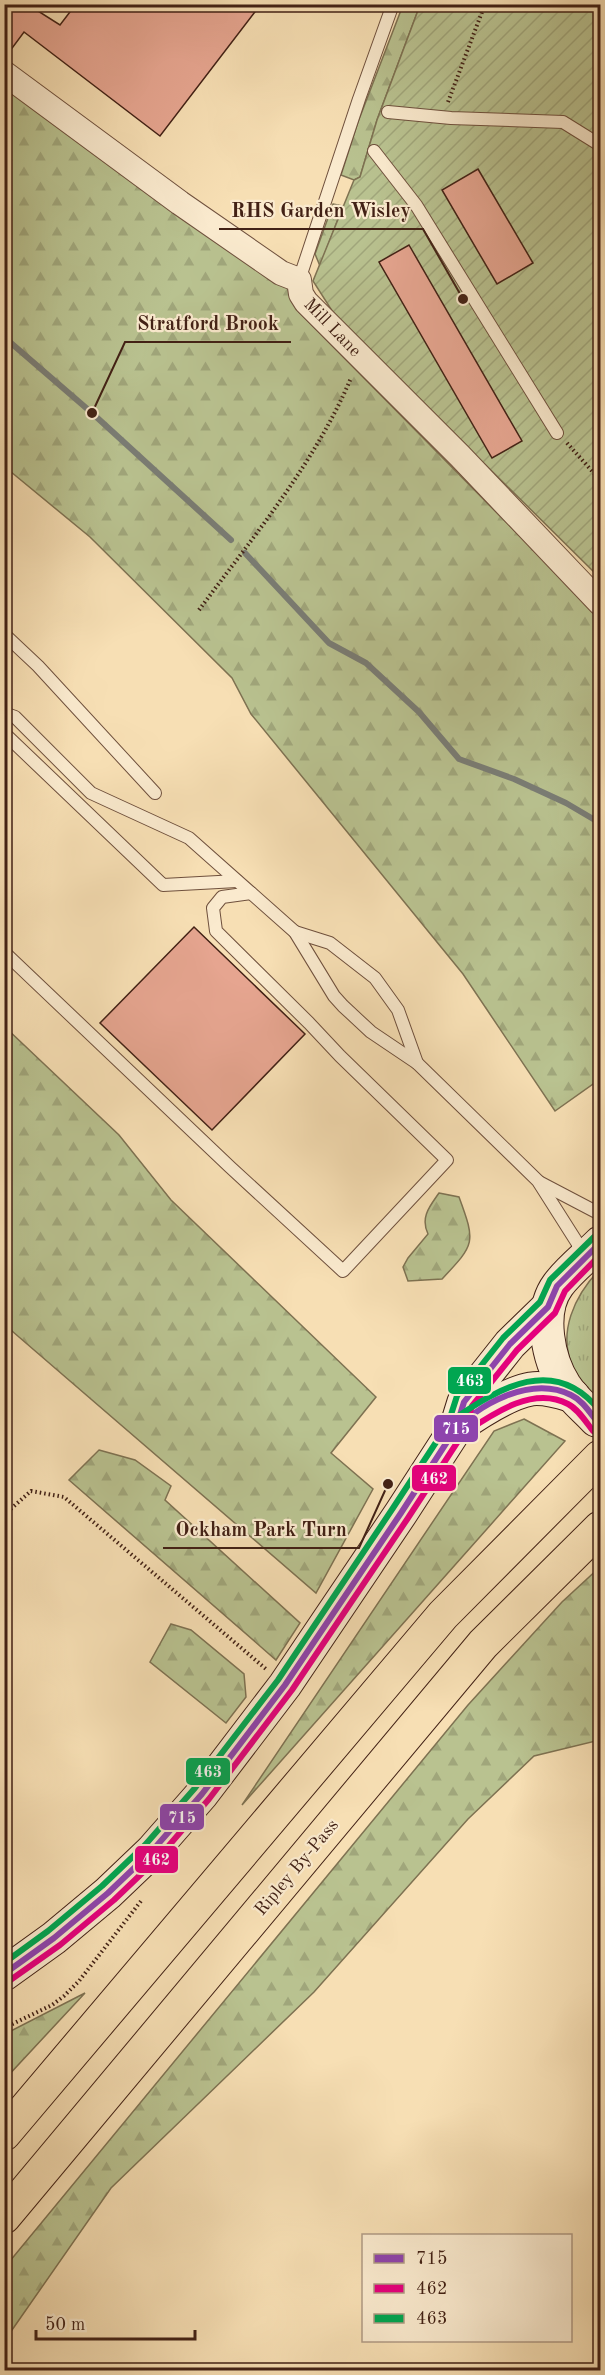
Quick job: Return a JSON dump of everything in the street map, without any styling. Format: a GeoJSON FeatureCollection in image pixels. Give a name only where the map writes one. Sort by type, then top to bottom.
{"type":"FeatureCollection","features":[{"type":"Feature","properties":{"kind":"highway"},"geometry":{"type":"LineString","coordinates":[[4,2134],[443,1615],[598,1460]]}},
{"type":"Feature","properties":{"kind":"highway","name":"Ripley By-Pass"},"geometry":{"type":"LineString","coordinates":[[4,2217],[483,1644],[600,1528]]}},
{"type":"Feature","properties":{"kind":"main road"},"geometry":{"type":"LineString","coordinates":[[589,1254],[557,1286],[548,1307],[546,1328],[549,1345],[562,1380],[573,1396],[596,1420]]}},
{"type":"Feature","properties":{"kind":"main road"},"geometry":{"type":"LineString","coordinates":[[4,1974],[54,1938],[108,1893],[152,1851],[202,1794],[285,1685],[401,1513],[456,1428],[464,1401],[510,1344],[548,1307]]}},
{"type":"Feature","properties":{"kind":"main road"},"geometry":{"type":"LineString","coordinates":[[456,1428],[482,1410],[531,1389],[555,1390],[573,1396]]}},
{"type":"Feature","properties":{"kind":"street","name":"Mill Lane"},"geometry":{"type":"LineString","coordinates":[[4,72],[189,210],[281,273],[299,280],[301,294],[306,302],[460,456],[600,603]]}},
{"type":"Feature","properties":{"kind":"lane"},"geometry":{"type":"LineString","coordinates":[[299,280],[393,4]]}},
{"type":"Feature","properties":{"kind":"lane"},"geometry":{"type":"LineString","coordinates":[[388,112],[442,117],[562,122],[600,145]]}},
{"type":"Feature","properties":{"kind":"lane"},"geometry":{"type":"LineString","coordinates":[[374,151],[416,205],[557,433]]}},
{"type":"Feature","properties":{"kind":"lane"},"geometry":{"type":"LineString","coordinates":[[4,634],[38,666],[155,793]]}},
{"type":"Feature","properties":{"kind":"lane"},"geometry":{"type":"LineString","coordinates":[[4,713],[15,717],[91,793],[189,838],[296,932],[333,996],[371,1032],[417,1063],[538,1181],[578,1244],[589,1254]]}},
{"type":"Feature","properties":{"kind":"lane"},"geometry":{"type":"LineString","coordinates":[[4,733],[163,885],[237,880]]}},
{"type":"Feature","properties":{"kind":"lane"},"geometry":{"type":"LineString","coordinates":[[4,952],[343,1271],[447,1160],[216,931],[213,908],[222,897],[251,893]]}},
{"type":"Feature","properties":{"kind":"lane"},"geometry":{"type":"LineString","coordinates":[[296,932],[330,943],[375,978],[398,1010],[417,1063]]}},
{"type":"Feature","properties":{"kind":"lane"},"geometry":{"type":"LineString","coordinates":[[538,1181],[600,1214]]}},
{"type":"Feature","properties":{"kind":"path"},"geometry":{"type":"LineString","coordinates":[[442,117],[485,4]]}},
{"type":"Feature","properties":{"kind":"path"},"geometry":{"type":"LineString","coordinates":[[199,610],[286,491],[338,408],[360,356]]}},
{"type":"Feature","properties":{"kind":"path"},"geometry":{"type":"LineString","coordinates":[[557,433],[600,480]]}},
{"type":"Feature","properties":{"kind":"path"},"geometry":{"type":"LineString","coordinates":[[4,1515],[31,1491],[64,1497],[285,1685]]}},
{"type":"Feature","properties":{"kind":"green space"},"geometry":{"type":"Polygon","coordinates":[[[403,5],[420,5],[377,120],[360,177],[354,180],[341,175],[358,122],[403,5]]]}},
{"type":"Feature","properties":{"kind":"green space"},"geometry":{"type":"Polygon","coordinates":[[[420,5],[600,5],[600,578],[336,317],[313,281],[354,180],[360,177],[377,120],[420,5]]]}},
{"type":"Feature","properties":{"kind":"green space"},"geometry":{"type":"Polygon","coordinates":[[[4,86],[286,285],[299,312],[600,615],[600,1079],[555,1111],[463,974],[251,714],[232,678],[90,537],[5,467],[4,86]]]}},
{"type":"Feature","properties":{"kind":"green space"},"geometry":{"type":"Polygon","coordinates":[[[333,204],[343,206],[320,266],[315,254],[333,204]]]}},
{"type":"Feature","properties":{"kind":"green space"},"geometry":{"type":"Polygon","coordinates":[[[5,1027],[119,1135],[171,1200],[376,1397],[331,1453],[373,1489],[316,1593],[5,1325],[5,1312],[9,1302],[4,1298],[5,1027]]]}},
{"type":"Feature","properties":{"kind":"green space"},"geometry":{"type":"Polygon","coordinates":[[[439,1193],[459,1197],[468,1224],[469,1242],[461,1258],[442,1279],[408,1281],[403,1267],[428,1234],[426,1217],[429,1207],[439,1193]]]}},
{"type":"Feature","properties":{"kind":"green space"},"geometry":{"type":"Polygon","coordinates":[[[600,1269],[600,1300],[596,1328],[600,1346],[600,1408],[574,1370],[567,1342],[571,1315],[576,1303],[600,1269]]]}},
{"type":"Feature","properties":{"kind":"green space"},"geometry":{"type":"Polygon","coordinates":[[[524,1419],[565,1441],[242,1805],[494,1431],[524,1419]]]}},
{"type":"Feature","properties":{"kind":"green space"},"geometry":{"type":"Polygon","coordinates":[[[99,1450],[135,1460],[171,1486],[165,1500],[300,1623],[276,1660],[69,1480],[99,1450]]]}},
{"type":"Feature","properties":{"kind":"green space"},"geometry":{"type":"Polygon","coordinates":[[[600,1567],[600,1740],[534,1756],[468,1819],[314,1992],[111,2188],[5,2340],[5,2267],[468,1705],[562,1602],[600,1567]]]}},
{"type":"Feature","properties":{"kind":"green space"},"geometry":{"type":"Polygon","coordinates":[[[171,1624],[191,1630],[244,1674],[246,1697],[226,1723],[150,1662],[171,1624]]]}},
{"type":"Feature","properties":{"kind":"green space"},"geometry":{"type":"Polygon","coordinates":[[[85,1993],[5,2079],[5,2034],[85,1993]]]}},
{"type":"Feature","properties":{"kind":"building"},"geometry":{"type":"Polygon","coordinates":[[[4,4],[27,4],[60,25],[76,4],[261,4],[160,136],[24,32],[4,59],[4,4]]]}},
{"type":"Feature","properties":{"kind":"building"},"geometry":{"type":"Polygon","coordinates":[[[478,169],[533,263],[497,284],[442,190],[478,169]]]}},
{"type":"Feature","properties":{"kind":"building"},"geometry":{"type":"Polygon","coordinates":[[[409,245],[522,441],[492,458],[379,262],[409,245]]]}},
{"type":"Feature","properties":{"kind":"building"},"geometry":{"type":"Polygon","coordinates":[[[194,927],[305,1034],[212,1130],[100,1023],[194,927]]]}},
{"type":"Feature","properties":{"kind":"waterway"},"geometry":{"type":"LineString","coordinates":[[4,337],[92,413],[231,540]]}},
{"type":"Feature","properties":{"kind":"waterway"},"geometry":{"type":"LineString","coordinates":[[245,553],[329,643],[366,663],[419,712],[459,759],[514,779],[566,803],[600,823]]}},
{"type":"Feature","properties":{"kind":"transit line","name":"463"},"geometry":{"type":"LineString","coordinates":[[4,1963],[48,1931],[102,1886],[145,1845],[195,1788],[278,1680],[393,1508],[448,1424],[457,1396],[503,1338],[540,1302],[550,1280],[594,1237]]}},
{"type":"Feature","properties":{"kind":"transit line","name":"715"},"geometry":{"type":"LineString","coordinates":[[4,1974],[54,1938],[108,1893],[152,1851],[202,1794],[285,1685],[401,1513],[456,1428],[464,1402],[510,1344],[548,1307],[557,1286],[600,1243]]}},
{"type":"Feature","properties":{"kind":"transit line","name":"462"},"geometry":{"type":"LineString","coordinates":[[9,1981],[60,1945],[114,1900],[159,1857],[209,1799],[292,1690],[408,1518],[464,1432],[472,1406],[517,1350],[555,1313],[565,1291],[600,1255]]}},
{"type":"Feature","properties":{"kind":"transit line","name":"463"},"geometry":{"type":"LineString","coordinates":[[451,1421],[508,1388],[527,1382],[546,1380],[565,1384],[583,1394],[600,1411]]}},
{"type":"Feature","properties":{"kind":"transit line","name":"715"},"geometry":{"type":"LineString","coordinates":[[451,1435],[490,1403],[522,1391],[539,1388],[555,1390],[576,1398],[584,1404],[600,1425]]}},
{"type":"Feature","properties":{"kind":"transit line","name":"462"},"geometry":{"type":"LineString","coordinates":[[461,1435],[511,1405],[540,1398],[554,1399],[572,1406],[593,1431]]}},
{"type":"Feature","properties":{"kind":"place","name":"RHS Garden Wisley"},"geometry":{"type":"Point","coordinates":[463,299]}},
{"type":"Feature","properties":{"kind":"place","name":"Stratford Brook"},"geometry":{"type":"Point","coordinates":[92,413]}},
{"type":"Feature","properties":{"kind":"place","name":"Ockham Park Turn"},"geometry":{"type":"Point","coordinates":[388,1484]}}]}
